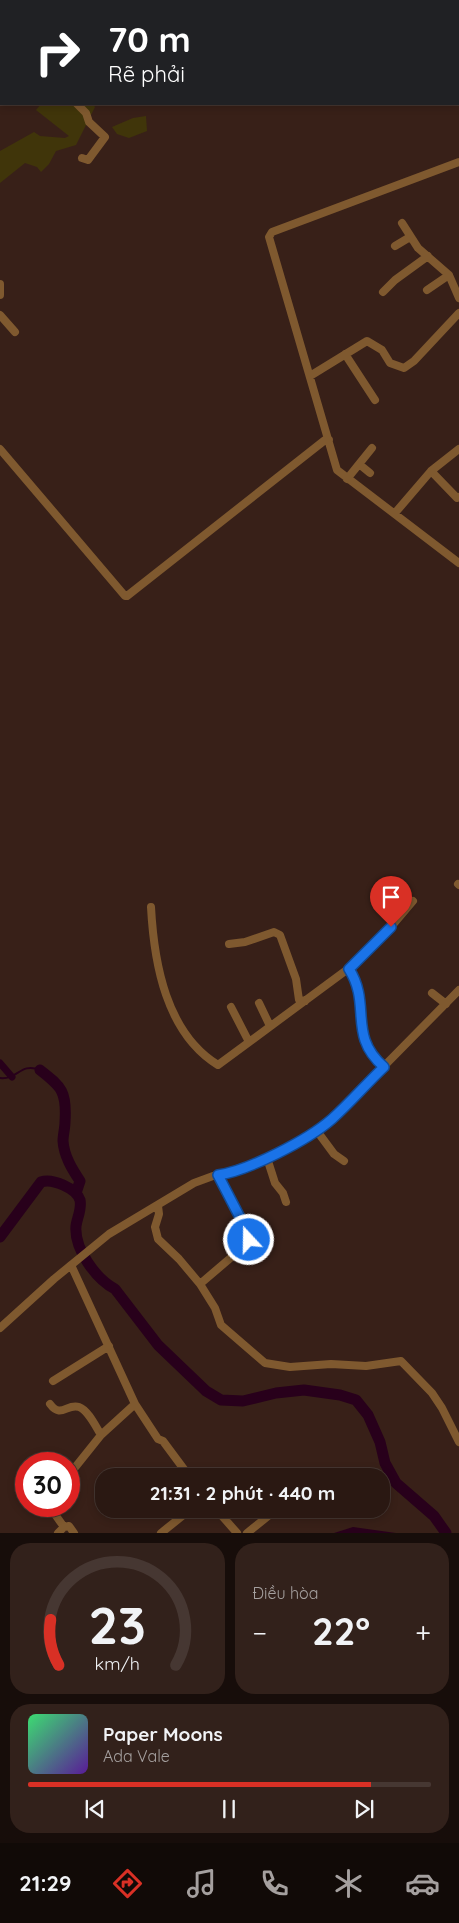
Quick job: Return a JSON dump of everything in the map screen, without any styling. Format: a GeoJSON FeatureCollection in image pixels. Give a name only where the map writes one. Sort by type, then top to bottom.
{"type":"FeatureCollection","features":[{"type":"Feature","properties":{"kind":"street"},"geometry":{"type":"LineString","coordinates":[[78,105],[86,113],[89,122],[105,137],[88,160],[82,158]]}},
{"type":"Feature","properties":{"kind":"street"},"geometry":{"type":"LineString","coordinates":[[459,162],[306,218],[270,234],[337,470],[459,562]]}},
{"type":"Feature","properties":{"kind":"street"},"geometry":{"type":"LineString","coordinates":[[402,223],[418,248],[449,275],[459,298]]}},
{"type":"Feature","properties":{"kind":"street"},"geometry":{"type":"LineString","coordinates":[[395,246],[410,237]]}},
{"type":"Feature","properties":{"kind":"street"},"geometry":{"type":"LineString","coordinates":[[383,292],[395,280],[428,256]]}},
{"type":"Feature","properties":{"kind":"street"},"geometry":{"type":"LineString","coordinates":[[427,290],[449,275]]}},
{"type":"Feature","properties":{"kind":"street"},"geometry":{"type":"LineString","coordinates":[[0,284],[0,295]]}},
{"type":"Feature","properties":{"kind":"street"},"geometry":{"type":"LineString","coordinates":[[310,376],[367,341],[382,350],[390,364],[404,368],[414,361],[459,313]]}},
{"type":"Feature","properties":{"kind":"street"},"geometry":{"type":"LineString","coordinates":[[0,315],[15,332]]}},
{"type":"Feature","properties":{"kind":"street"},"geometry":{"type":"LineString","coordinates":[[345,354],[375,400]]}},
{"type":"Feature","properties":{"kind":"street"},"geometry":{"type":"LineString","coordinates":[[0,450],[125,596],[128,596],[325,440],[329,440]]}},
{"type":"Feature","properties":{"kind":"street"},"geometry":{"type":"LineString","coordinates":[[347,479],[372,448]]}},
{"type":"Feature","properties":{"kind":"street"},"geometry":{"type":"LineString","coordinates":[[395,513],[431,471],[459,450]]}},
{"type":"Feature","properties":{"kind":"street"},"geometry":{"type":"LineString","coordinates":[[359,464],[370,473]]}},
{"type":"Feature","properties":{"kind":"street"},"geometry":{"type":"LineString","coordinates":[[431,471],[457,498],[459,497]]}},
{"type":"Feature","properties":{"kind":"street"},"geometry":{"type":"LineString","coordinates":[[151,907],[155,951],[165,993],[189,1041],[206,1058],[218,1065],[349,969],[391,927],[413,901]]}},
{"type":"Feature","properties":{"kind":"street"},"geometry":{"type":"LineString","coordinates":[[229,944],[245,942],[274,932],[280,935],[296,979],[299,1000],[305,1001]]}},
{"type":"Feature","properties":{"kind":"street"},"geometry":{"type":"LineString","coordinates":[[349,969],[360,992],[364,1041],[374,1058],[384,1067]]}},
{"type":"Feature","properties":{"kind":"street"},"geometry":{"type":"LineString","coordinates":[[0,1328],[73,1263],[109,1234],[194,1183],[218,1175],[232,1173],[267,1158],[317,1131],[384,1067],[459,990]]}},
{"type":"Feature","properties":{"kind":"street"},"geometry":{"type":"LineString","coordinates":[[432,993],[446,1004]]}},
{"type":"Feature","properties":{"kind":"street"},"geometry":{"type":"LineString","coordinates":[[259,1003],[270,1026]]}},
{"type":"Feature","properties":{"kind":"street"},"geometry":{"type":"LineString","coordinates":[[231,1007],[249,1042]]}},
{"type":"Feature","properties":{"kind":"street"},"geometry":{"type":"LineString","coordinates":[[317,1131],[334,1154],[344,1161]]}},
{"type":"Feature","properties":{"kind":"street"},"geometry":{"type":"LineString","coordinates":[[267,1158],[274,1183],[283,1193],[286,1202]]}},
{"type":"Feature","properties":{"kind":"street"},"geometry":{"type":"LineString","coordinates":[[200,1284],[249,1240],[247,1231],[218,1175]]}},
{"type":"Feature","properties":{"kind":"street"},"geometry":{"type":"LineString","coordinates":[[158,1206],[159,1214],[155,1227],[158,1240],[185,1265],[200,1284],[215,1308],[221,1325],[265,1363],[290,1367],[331,1364],[366,1366],[401,1361],[432,1393],[458,1439]]}},
{"type":"Feature","properties":{"kind":"street"},"geometry":{"type":"LineString","coordinates":[[73,1263],[135,1404],[158,1439],[163,1441],[183,1468]]}},
{"type":"Feature","properties":{"kind":"street"},"geometry":{"type":"LineString","coordinates":[[52,1381],[109,1346]]}},
{"type":"Feature","properties":{"kind":"street"},"geometry":{"type":"LineString","coordinates":[[50,1404],[59,1411],[73,1406],[80,1407],[86,1412],[101,1435]]}},
{"type":"Feature","properties":{"kind":"street"},"geometry":{"type":"LineString","coordinates":[[80,1461],[101,1435],[135,1404]]}},
{"type":"Feature","properties":{"kind":"street"},"geometry":{"type":"LineString","coordinates":[[57,1517],[64,1527]]}},
{"type":"Feature","properties":{"kind":"street"},"geometry":{"type":"LineString","coordinates":[[160,1533],[179,1518]]}},
{"type":"Feature","properties":{"kind":"street"},"geometry":{"type":"LineString","coordinates":[[224,1518],[237,1533]]}},
{"type":"Feature","properties":{"kind":"street"},"geometry":{"type":"LineString","coordinates":[[247,1533],[266,1518]]}},
{"type":"Feature","properties":{"kind":"street"},"geometry":{"type":"LineString","coordinates":[[58,1533],[64,1527],[69,1526],[74,1533]]}},
{"type":"Feature","properties":{"kind":"shaded area"},"geometry":{"type":"Polygon","coordinates":[[[40,105],[94,105],[95,107],[76,145],[56,151],[49,164],[41,172],[37,167],[25,163],[0,183],[0,151],[34,132],[40,136],[65,138],[69,136],[36,110],[40,105]]]}},
{"type":"Feature","properties":{"kind":"shaded area"},"geometry":{"type":"Polygon","coordinates":[[[146,116],[147,131],[129,138],[117,134],[112,127],[133,118],[146,116]]]}},
{"type":"Feature","properties":{"kind":"shaded area"},"geometry":{"type":"Polygon","coordinates":[[[353,1527],[396,1533],[334,1533],[353,1527]]]}},
{"type":"Feature","properties":{"kind":"waterway"},"geometry":{"type":"LineString","coordinates":[[0,1063],[12,1077]]}},
{"type":"Feature","properties":{"kind":"waterway"},"geometry":{"type":"LineString","coordinates":[[0,1078],[6,1078],[28,1068],[40,1070]]}},
{"type":"Feature","properties":{"kind":"waterway"},"geometry":{"type":"LineString","coordinates":[[40,1070],[58,1086],[64,1097],[65,1124],[63,1139],[69,1162],[80,1181],[76,1193]]}},
{"type":"Feature","properties":{"kind":"waterway"},"geometry":{"type":"LineString","coordinates":[[0,1237],[41,1182],[51,1181],[69,1188],[80,1200],[76,1235],[82,1253],[94,1271],[115,1289],[158,1345],[206,1391],[221,1400],[243,1401],[276,1393],[304,1390],[340,1395],[356,1400],[368,1415],[380,1442],[385,1463],[396,1483],[434,1516],[446,1533]]}},
{"type":"Feature","properties":{"kind":"route"},"geometry":{"type":"LineString","coordinates":[[249,1240],[247,1231],[218,1175],[232,1173],[267,1158],[317,1131],[384,1067],[374,1058],[364,1041],[360,992],[349,969],[391,927]]}}]}
